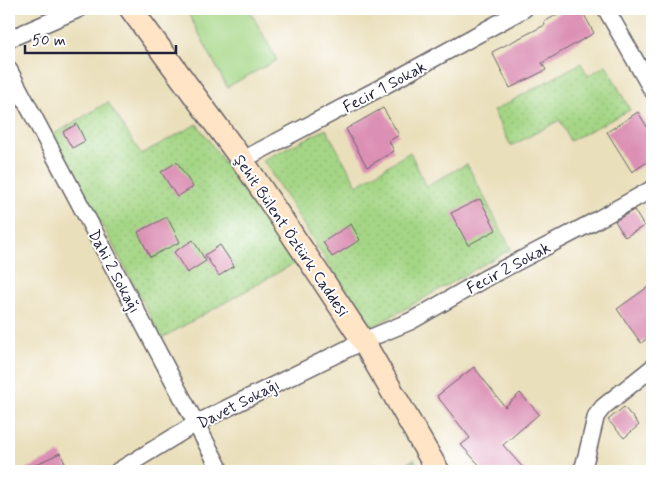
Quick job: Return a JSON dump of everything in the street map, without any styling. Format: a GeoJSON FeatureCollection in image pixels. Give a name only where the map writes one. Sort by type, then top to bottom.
{"type":"FeatureCollection","features":[{"type":"Feature","properties":{"kind":"street"},"geometry":{"type":"LineString","coordinates":[[9,39],[79,9]]}},
{"type":"Feature","properties":{"kind":"street","name":"Şehit Bülent Öztürk Caddesi"},"geometry":{"type":"LineString","coordinates":[[131,9],[242,160],[363,341],[438,471]]}},
{"type":"Feature","properties":{"kind":"street","name":"Fecir 1 Sokak"},"geometry":{"type":"LineString","coordinates":[[242,160],[524,9]]}},
{"type":"Feature","properties":{"kind":"street"},"geometry":{"type":"LineString","coordinates":[[606,9],[652,90]]}},
{"type":"Feature","properties":{"kind":"street","name":"Dahi 2 Sokağı"},"geometry":{"type":"LineString","coordinates":[[9,70],[221,471]]}},
{"type":"Feature","properties":{"kind":"street","name":"Fecir 2 Sokak"},"geometry":{"type":"LineString","coordinates":[[363,341],[411,321],[486,278],[652,189]]}},
{"type":"Feature","properties":{"kind":"street","name":"Davet Sokağı"},"geometry":{"type":"LineString","coordinates":[[118,471],[195,424],[363,341]]}},
{"type":"Feature","properties":{"kind":"street"},"geometry":{"type":"LineString","coordinates":[[581,471],[596,416],[603,407],[652,368]]}},
{"type":"Feature","properties":{"kind":"green space"},"geometry":{"type":"Polygon","coordinates":[[[186,9],[249,9],[277,60],[227,87],[186,9]]]}},
{"type":"Feature","properties":{"kind":"green space"},"geometry":{"type":"Polygon","coordinates":[[[581,63],[588,76],[606,65],[630,110],[570,141],[560,120],[511,146],[493,111],[581,63]]]}},
{"type":"Feature","properties":{"kind":"green space"},"geometry":{"type":"Polygon","coordinates":[[[108,102],[141,154],[197,124],[295,263],[162,338],[107,234],[51,136],[108,102]]]}},
{"type":"Feature","properties":{"kind":"green space"},"geometry":{"type":"Polygon","coordinates":[[[326,129],[357,185],[410,152],[426,186],[467,164],[511,249],[369,329],[263,160],[326,129]]]}},
{"type":"Feature","properties":{"kind":"green space"},"geometry":{"type":"Polygon","coordinates":[[[414,459],[422,471],[393,471],[414,459]]]}},
{"type":"Feature","properties":{"kind":"building"},"geometry":{"type":"Polygon","coordinates":[[[567,9],[581,9],[594,33],[542,63],[546,70],[510,88],[492,52],[545,25],[544,22],[567,9]]]}},
{"type":"Feature","properties":{"kind":"building"},"geometry":{"type":"Polygon","coordinates":[[[383,108],[399,135],[389,141],[394,151],[367,167],[346,129],[383,108]]]}},
{"type":"Feature","properties":{"kind":"building"},"geometry":{"type":"Polygon","coordinates":[[[638,112],[652,135],[652,159],[632,172],[607,132],[638,112]]]}},
{"type":"Feature","properties":{"kind":"building"},"geometry":{"type":"Polygon","coordinates":[[[77,124],[85,141],[72,148],[63,132],[77,124]]]}},
{"type":"Feature","properties":{"kind":"building"},"geometry":{"type":"Polygon","coordinates":[[[177,162],[193,187],[177,197],[161,172],[177,162]]]}},
{"type":"Feature","properties":{"kind":"building"},"geometry":{"type":"Polygon","coordinates":[[[480,199],[496,230],[468,245],[451,213],[480,199]]]}},
{"type":"Feature","properties":{"kind":"building"},"geometry":{"type":"Polygon","coordinates":[[[634,210],[644,226],[625,237],[615,221],[634,210]]]}},
{"type":"Feature","properties":{"kind":"building"},"geometry":{"type":"Polygon","coordinates":[[[167,217],[180,242],[150,257],[138,232],[167,217]]]}},
{"type":"Feature","properties":{"kind":"building"},"geometry":{"type":"Polygon","coordinates":[[[351,224],[360,240],[332,257],[323,242],[351,224]]]}},
{"type":"Feature","properties":{"kind":"building"},"geometry":{"type":"Polygon","coordinates":[[[193,240],[206,261],[187,273],[174,252],[193,240]]]}},
{"type":"Feature","properties":{"kind":"building"},"geometry":{"type":"Polygon","coordinates":[[[220,245],[234,266],[219,276],[205,255],[220,245]]]}},
{"type":"Feature","properties":{"kind":"building"},"geometry":{"type":"Polygon","coordinates":[[[652,284],[652,335],[641,343],[617,309],[652,284]]]}},
{"type":"Feature","properties":{"kind":"building"},"geometry":{"type":"Polygon","coordinates":[[[474,367],[505,407],[520,393],[539,414],[503,445],[526,471],[485,471],[461,445],[470,438],[437,396],[474,367]]]}},
{"type":"Feature","properties":{"kind":"building"},"geometry":{"type":"Polygon","coordinates":[[[624,407],[639,425],[624,438],[608,420],[624,407]]]}},
{"type":"Feature","properties":{"kind":"building"},"geometry":{"type":"Polygon","coordinates":[[[60,453],[69,471],[22,471],[60,453]]]}}]}
